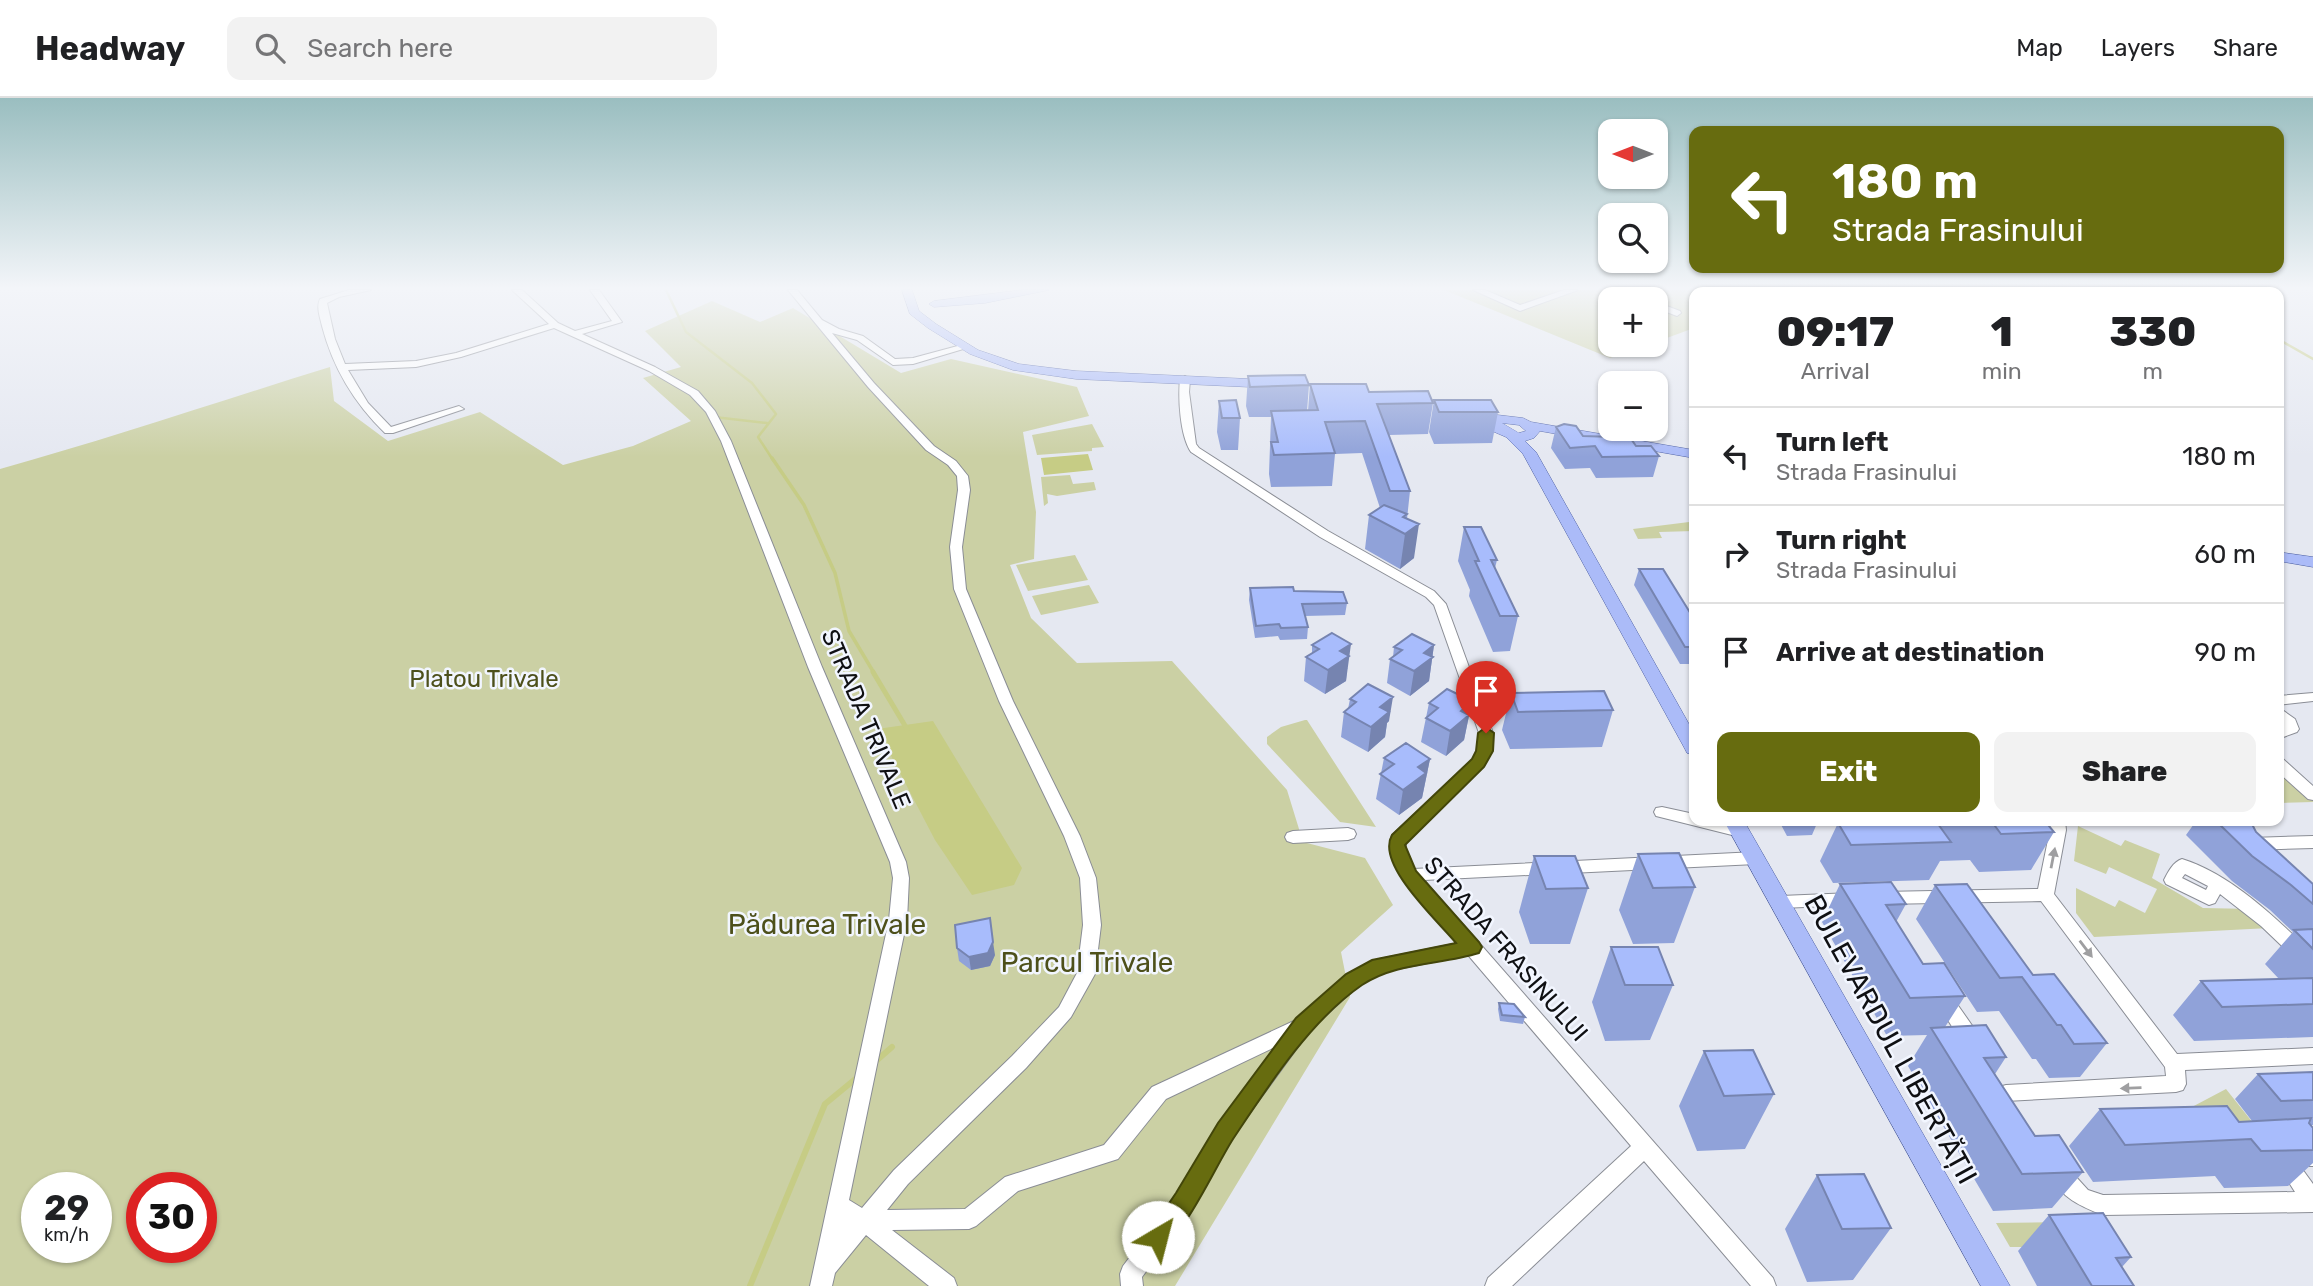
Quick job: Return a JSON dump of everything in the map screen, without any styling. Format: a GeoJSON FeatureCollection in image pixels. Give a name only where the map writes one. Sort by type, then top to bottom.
{"type":"FeatureCollection","features":[{"type":"Feature","properties":{"kind":"main road"},"geometry":{"type":"LineString","coordinates":[[962,345],[1002,363],[1036,371],[1281,385]]}},
{"type":"Feature","properties":{"kind":"main road"},"geometry":{"type":"LineString","coordinates":[[1689,453],[1574,433],[1530,437],[1512,436],[1503,424],[1523,422],[1530,437],[1689,740]]}},
{"type":"Feature","properties":{"kind":"main road"},"geometry":{"type":"LineString","coordinates":[[2284,557],[2313,562]]}},
{"type":"Feature","properties":{"kind":"main road","name":"BULEVARDUL LIBERTĂȚII"},"geometry":{"type":"LineString","coordinates":[[1737,826],[1996,1286]]}},
{"type":"Feature","properties":{"kind":"street"},"geometry":{"type":"LineString","coordinates":[[333,345],[362,402],[389,431],[459,409]]}},
{"type":"Feature","properties":{"kind":"street"},"geometry":{"type":"LineString","coordinates":[[342,367],[416,364],[489,345]]}},
{"type":"Feature","properties":{"kind":"street","name":"STRADA TRIVALE"},"geometry":{"type":"LineString","coordinates":[[598,345],[652,369],[694,393],[710,411],[726,441],[815,667],[898,862],[901,878],[898,920],[823,1277]]}},
{"type":"Feature","properties":{"kind":"street"},"geometry":{"type":"LineString","coordinates":[[823,1277],[863,1220],[901,1177],[1013,1068],[1065,1012],[1086,974],[1092,925],[1088,878],[1084,867],[1045,778],[1006,701],[960,589],[956,547],[964,490],[962,476],[952,463],[930,448],[836,345]]}},
{"type":"Feature","properties":{"kind":"street"},"geometry":{"type":"LineString","coordinates":[[870,345],[893,362],[913,361],[965,347]]}},
{"type":"Feature","properties":{"kind":"street","name":"STRADA FRASINULUI"},"geometry":{"type":"LineString","coordinates":[[1185,379],[1184,392],[1191,444],[1195,450],[1369,562],[1416,584],[1440,604],[1486,733],[1485,751],[1478,763],[1398,839],[1398,855],[1409,875],[1765,1286]]}},
{"type":"Feature","properties":{"kind":"street"},"geometry":{"type":"LineString","coordinates":[[2284,700],[2313,697]]}},
{"type":"Feature","properties":{"kind":"street"},"geometry":{"type":"LineString","coordinates":[[2284,716],[2292,729],[2284,732]]}},
{"type":"Feature","properties":{"kind":"street"},"geometry":{"type":"LineString","coordinates":[[2284,768],[2313,795]]}},
{"type":"Feature","properties":{"kind":"street"},"geometry":{"type":"LineString","coordinates":[[1662,812],[1689,818]]}},
{"type":"Feature","properties":{"kind":"street"},"geometry":{"type":"LineString","coordinates":[[2007,1094],[2176,1084],[2176,1071],[2172,1062],[2045,895],[2058,826]]}},
{"type":"Feature","properties":{"kind":"street"},"geometry":{"type":"LineString","coordinates":[[1293,837],[1348,834]]}},
{"type":"Feature","properties":{"kind":"street"},"geometry":{"type":"LineString","coordinates":[[2253,861],[2242,847],[2313,842]]}},
{"type":"Feature","properties":{"kind":"street"},"geometry":{"type":"LineString","coordinates":[[1409,875],[1756,858]]}},
{"type":"Feature","properties":{"kind":"street"},"geometry":{"type":"LineString","coordinates":[[2218,883],[2257,910],[2313,965]]}},
{"type":"Feature","properties":{"kind":"street"},"geometry":{"type":"LineString","coordinates":[[1780,902],[2045,895]]}},
{"type":"Feature","properties":{"kind":"street"},"geometry":{"type":"LineString","coordinates":[[1876,898],[1892,921]]}},
{"type":"Feature","properties":{"kind":"street"},"geometry":{"type":"LineString","coordinates":[[1132,1286],[1131,1274],[1185,1201],[1226,1130],[1304,1024],[1353,980],[1379,966],[1472,947]]}},
{"type":"Feature","properties":{"kind":"street"},"geometry":{"type":"LineString","coordinates":[[1930,979],[1978,1051]]}},
{"type":"Feature","properties":{"kind":"street"},"geometry":{"type":"LineString","coordinates":[[863,1220],[969,1219],[1012,1184],[1111,1152],[1159,1093],[1304,1024]]}},
{"type":"Feature","properties":{"kind":"street"},"geometry":{"type":"LineString","coordinates":[[2172,1062],[2313,1056]]}},
{"type":"Feature","properties":{"kind":"street"},"geometry":{"type":"LineString","coordinates":[[1496,1286],[1645,1147]]}},
{"type":"Feature","properties":{"kind":"street"},"geometry":{"type":"LineString","coordinates":[[2047,1156],[2081,1197],[2103,1205],[2313,1202]]}},
{"type":"Feature","properties":{"kind":"street"},"geometry":{"type":"LineString","coordinates":[[2313,1157],[2288,1156],[2284,1159],[2313,1202]]}},
{"type":"Feature","properties":{"kind":"street"},"geometry":{"type":"LineString","coordinates":[[838,1205],[863,1220],[946,1286]]}},
{"type":"Feature","properties":{"kind":"green space","name":"Pădurea Trivale"},"geometry":{"type":"Polygon","coordinates":[[[659,345],[855,345],[901,373],[951,359],[1077,387],[1089,416],[1023,432],[1036,512],[1034,559],[1010,565],[1031,618],[1077,663],[1172,661],[1287,790],[1303,842],[1365,858],[1393,905],[1341,952],[1350,997],[1175,1286],[0,1286],[0,469],[330,367],[334,401],[388,441],[480,412],[563,465],[633,446],[691,421],[643,378],[681,367],[659,345]]]}},
{"type":"Feature","properties":{"kind":"green space"},"geometry":{"type":"Polygon","coordinates":[[[1579,345],[1598,345],[1598,353],[1579,345]]]}},
{"type":"Feature","properties":{"kind":"green space"},"geometry":{"type":"Polygon","coordinates":[[[1092,424],[1104,447],[1092,448],[1092,451],[1037,455],[1032,435],[1092,424]]]}},
{"type":"Feature","properties":{"kind":"green space"},"geometry":{"type":"Polygon","coordinates":[[[1070,475],[1073,484],[1094,482],[1096,490],[1057,496],[1047,494],[1048,503],[1044,506],[1041,477],[1070,475]]]}},
{"type":"Feature","properties":{"kind":"green space"},"geometry":{"type":"Polygon","coordinates":[[[1689,522],[1689,531],[1659,532],[1662,538],[1638,539],[1633,529],[1689,522]]]}},
{"type":"Feature","properties":{"kind":"green space"},"geometry":{"type":"Polygon","coordinates":[[[1075,555],[1088,580],[1028,591],[1016,565],[1075,555]]]}},
{"type":"Feature","properties":{"kind":"green space"},"geometry":{"type":"Polygon","coordinates":[[[1089,585],[1099,603],[1041,615],[1032,596],[1089,585]]]}},
{"type":"Feature","properties":{"kind":"green space"},"geometry":{"type":"Polygon","coordinates":[[[1307,720],[1376,827],[1340,822],[1267,744],[1267,737],[1281,727],[1307,720]]]}},
{"type":"Feature","properties":{"kind":"green space"},"geometry":{"type":"Polygon","coordinates":[[[2284,774],[2313,798],[2313,802],[2284,803],[2284,774]]]}},
{"type":"Feature","properties":{"kind":"green space"},"geometry":{"type":"Polygon","coordinates":[[[2078,826],[2121,846],[2125,840],[2160,854],[2152,878],[2203,908],[2252,909],[2270,928],[2094,937],[2076,913],[2076,888],[2115,907],[2119,900],[2145,913],[2157,889],[2109,867],[2106,874],[2074,861],[2078,826]]]}},
{"type":"Feature","properties":{"kind":"green space"},"geometry":{"type":"Polygon","coordinates":[[[2226,1089],[2269,1143],[2190,1108],[2226,1089]]]}},
{"type":"Feature","properties":{"kind":"green space"},"geometry":{"type":"Polygon","coordinates":[[[2066,1222],[2082,1247],[2010,1247],[1996,1223],[2066,1222]]]}},
{"type":"Feature","properties":{"kind":"shaded area"},"geometry":{"type":"Polygon","coordinates":[[[1088,454],[1093,470],[1044,475],[1041,458],[1088,454]]]}},
{"type":"Feature","properties":{"kind":"shaded area"},"geometry":{"type":"Polygon","coordinates":[[[933,721],[1022,868],[1014,885],[972,895],[935,840],[877,729],[933,721]]]}},
{"type":"Feature","properties":{"kind":"building"},"geometry":{"type":"Polygon","coordinates":[[[1305,375],[1309,385],[1250,387],[1248,376],[1305,375]]]}},
{"type":"Feature","properties":{"kind":"building"},"geometry":{"type":"Polygon","coordinates":[[[1310,384],[1366,384],[1369,392],[1428,391],[1433,403],[1377,404],[1410,491],[1390,491],[1365,421],[1325,422],[1335,453],[1274,455],[1271,442],[1278,442],[1271,411],[1318,410],[1310,384]]]}},
{"type":"Feature","properties":{"kind":"building"},"geometry":{"type":"Polygon","coordinates":[[[1236,400],[1240,418],[1222,418],[1219,401],[1236,400]]]}},
{"type":"Feature","properties":{"kind":"building"},"geometry":{"type":"Polygon","coordinates":[[[1434,400],[1491,400],[1498,412],[1439,412],[1434,400]]]}},
{"type":"Feature","properties":{"kind":"building"},"geometry":{"type":"Polygon","coordinates":[[[1564,424],[1576,426],[1583,436],[1598,436],[1598,441],[1632,441],[1636,446],[1651,446],[1659,456],[1602,457],[1595,446],[1570,448],[1556,427],[1564,424]]]}},
{"type":"Feature","properties":{"kind":"building"},"geometry":{"type":"Polygon","coordinates":[[[1384,505],[1407,514],[1403,517],[1419,524],[1405,534],[1369,515],[1384,505]]]}},
{"type":"Feature","properties":{"kind":"building"},"geometry":{"type":"Polygon","coordinates":[[[1464,527],[1481,527],[1497,560],[1491,560],[1518,616],[1500,616],[1475,561],[1479,561],[1464,527]]]}},
{"type":"Feature","properties":{"kind":"building"},"geometry":{"type":"Polygon","coordinates":[[[1639,569],[1663,569],[1689,611],[1689,647],[1685,647],[1639,569]]]}},
{"type":"Feature","properties":{"kind":"building"},"geometry":{"type":"Polygon","coordinates":[[[1293,587],[1294,591],[1343,592],[1347,603],[1302,604],[1308,627],[1281,628],[1279,624],[1256,626],[1250,588],[1293,587]]]}},
{"type":"Feature","properties":{"kind":"building"},"geometry":{"type":"Polygon","coordinates":[[[1332,633],[1351,644],[1340,651],[1349,656],[1328,670],[1306,657],[1319,649],[1312,645],[1332,633]]]}},
{"type":"Feature","properties":{"kind":"building"},"geometry":{"type":"Polygon","coordinates":[[[1412,634],[1434,645],[1424,653],[1433,657],[1414,671],[1390,659],[1402,650],[1394,647],[1412,634]]]}},
{"type":"Feature","properties":{"kind":"building"},"geometry":{"type":"Polygon","coordinates":[[[1368,684],[1393,697],[1380,707],[1389,712],[1371,727],[1344,712],[1356,702],[1350,699],[1368,684]]]}},
{"type":"Feature","properties":{"kind":"building"},"geometry":{"type":"Polygon","coordinates":[[[1447,689],[1472,701],[1461,711],[1469,715],[1450,731],[1426,718],[1438,708],[1429,703],[1447,689]]]}},
{"type":"Feature","properties":{"kind":"building"},"geometry":{"type":"Polygon","coordinates":[[[1604,691],[1613,710],[1518,712],[1511,693],[1604,691]]]}},
{"type":"Feature","properties":{"kind":"building"},"geometry":{"type":"Polygon","coordinates":[[[1406,743],[1430,759],[1418,767],[1426,773],[1403,790],[1380,774],[1394,764],[1384,758],[1406,743]]]}},
{"type":"Feature","properties":{"kind":"building"},"geometry":{"type":"Polygon","coordinates":[[[1840,826],[1939,826],[1951,842],[1851,845],[1840,826]]]}},
{"type":"Feature","properties":{"kind":"building"},"geometry":{"type":"Polygon","coordinates":[[[1995,826],[2049,826],[2054,832],[2001,834],[1995,826]]]}},
{"type":"Feature","properties":{"kind":"building"},"geometry":{"type":"Polygon","coordinates":[[[2221,826],[2253,826],[2256,832],[2313,884],[2313,904],[2291,885],[2252,856],[2221,826]]]}},
{"type":"Feature","properties":{"kind":"building"},"geometry":{"type":"Polygon","coordinates":[[[1679,853],[1695,887],[1653,888],[1638,854],[1679,853]]]}},
{"type":"Feature","properties":{"kind":"building"},"geometry":{"type":"Polygon","coordinates":[[[1534,856],[1575,856],[1588,888],[1546,889],[1534,856]]]}},
{"type":"Feature","properties":{"kind":"building"},"geometry":{"type":"Polygon","coordinates":[[[1891,882],[1906,904],[1886,905],[1923,964],[1944,963],[1965,996],[1910,998],[1840,884],[1891,882]]]}},
{"type":"Feature","properties":{"kind":"building"},"geometry":{"type":"Polygon","coordinates":[[[1967,884],[2033,975],[2054,974],[2107,1043],[2074,1044],[2022,977],[2000,978],[1935,885],[1967,884]]]}},
{"type":"Feature","properties":{"kind":"building"},"geometry":{"type":"Polygon","coordinates":[[[990,918],[993,942],[988,953],[969,957],[957,948],[955,925],[990,918]]]}},
{"type":"Feature","properties":{"kind":"building"},"geometry":{"type":"Polygon","coordinates":[[[2313,929],[2313,949],[2294,930],[2313,929]]]}},
{"type":"Feature","properties":{"kind":"building"},"geometry":{"type":"Polygon","coordinates":[[[1611,947],[1658,947],[1673,985],[1625,985],[1611,947]]]}},
{"type":"Feature","properties":{"kind":"building"},"geometry":{"type":"Polygon","coordinates":[[[2313,978],[2313,1004],[2222,1007],[2201,981],[2313,978]]]}},
{"type":"Feature","properties":{"kind":"building"},"geometry":{"type":"Polygon","coordinates":[[[1499,1003],[1514,1004],[1525,1017],[1502,1015],[1499,1003]]]}},
{"type":"Feature","properties":{"kind":"building"},"geometry":{"type":"Polygon","coordinates":[[[1986,1025],[2006,1057],[1984,1058],[2035,1136],[2059,1135],[2083,1172],[2022,1174],[1931,1028],[1986,1025]]]}},
{"type":"Feature","properties":{"kind":"building"},"geometry":{"type":"Polygon","coordinates":[[[1753,1050],[1774,1094],[1724,1096],[1704,1051],[1753,1050]]]}},
{"type":"Feature","properties":{"kind":"building"},"geometry":{"type":"Polygon","coordinates":[[[2313,1072],[2313,1100],[2281,1101],[2258,1074],[2313,1072]]]}},
{"type":"Feature","properties":{"kind":"building"},"geometry":{"type":"Polygon","coordinates":[[[2227,1106],[2239,1122],[2311,1118],[2309,1123],[2313,1128],[2313,1150],[2261,1151],[2251,1139],[2125,1145],[2100,1109],[2227,1106]]]}},
{"type":"Feature","properties":{"kind":"building"},"geometry":{"type":"Polygon","coordinates":[[[1864,1174],[1891,1228],[1842,1229],[1817,1175],[1864,1174]]]}},
{"type":"Feature","properties":{"kind":"building"},"geometry":{"type":"Polygon","coordinates":[[[2103,1213],[2131,1257],[2116,1258],[2134,1286],[2092,1286],[2049,1215],[2103,1213]]]}},
{"type":"Feature","properties":{"kind":"waterway"},"geometry":{"type":"LineString","coordinates":[[703,345],[752,383],[776,414],[758,437],[773,460]]}},
{"type":"Feature","properties":{"kind":"waterway"},"geometry":{"type":"LineString","coordinates":[[2289,345],[2313,359]]}},
{"type":"Feature","properties":{"kind":"waterway"},"geometry":{"type":"LineString","coordinates":[[714,417],[767,423]]}},
{"type":"Feature","properties":{"kind":"waterway"},"geometry":{"type":"LineString","coordinates":[[772,458],[804,505],[835,573],[849,631],[874,673]]}},
{"type":"Feature","properties":{"kind":"waterway"},"geometry":{"type":"LineString","coordinates":[[873,672],[907,729]]}},
{"type":"Feature","properties":{"kind":"waterway"},"geometry":{"type":"LineString","coordinates":[[876,1061],[892,1047]]}},
{"type":"Feature","properties":{"kind":"waterway"},"geometry":{"type":"LineString","coordinates":[[750,1286],[825,1104],[859,1076]]}},
{"type":"Feature","properties":{"kind":"route"},"geometry":{"type":"LineString","coordinates":[[1158,1237],[1185,1201],[1226,1130],[1304,1024],[1353,980],[1379,966],[1472,947],[1404,869],[1396,845],[1398,839],[1478,763],[1485,751],[1486,733]]}},
{"type":"Feature","properties":{"kind":"park label","name":"Platou Trivale"},"geometry":{"type":"Point","coordinates":[484,679]}},
{"type":"Feature","properties":{"kind":"park label","name":"Parcul Trivale"},"geometry":{"type":"Point","coordinates":[1087,962]}}]}
